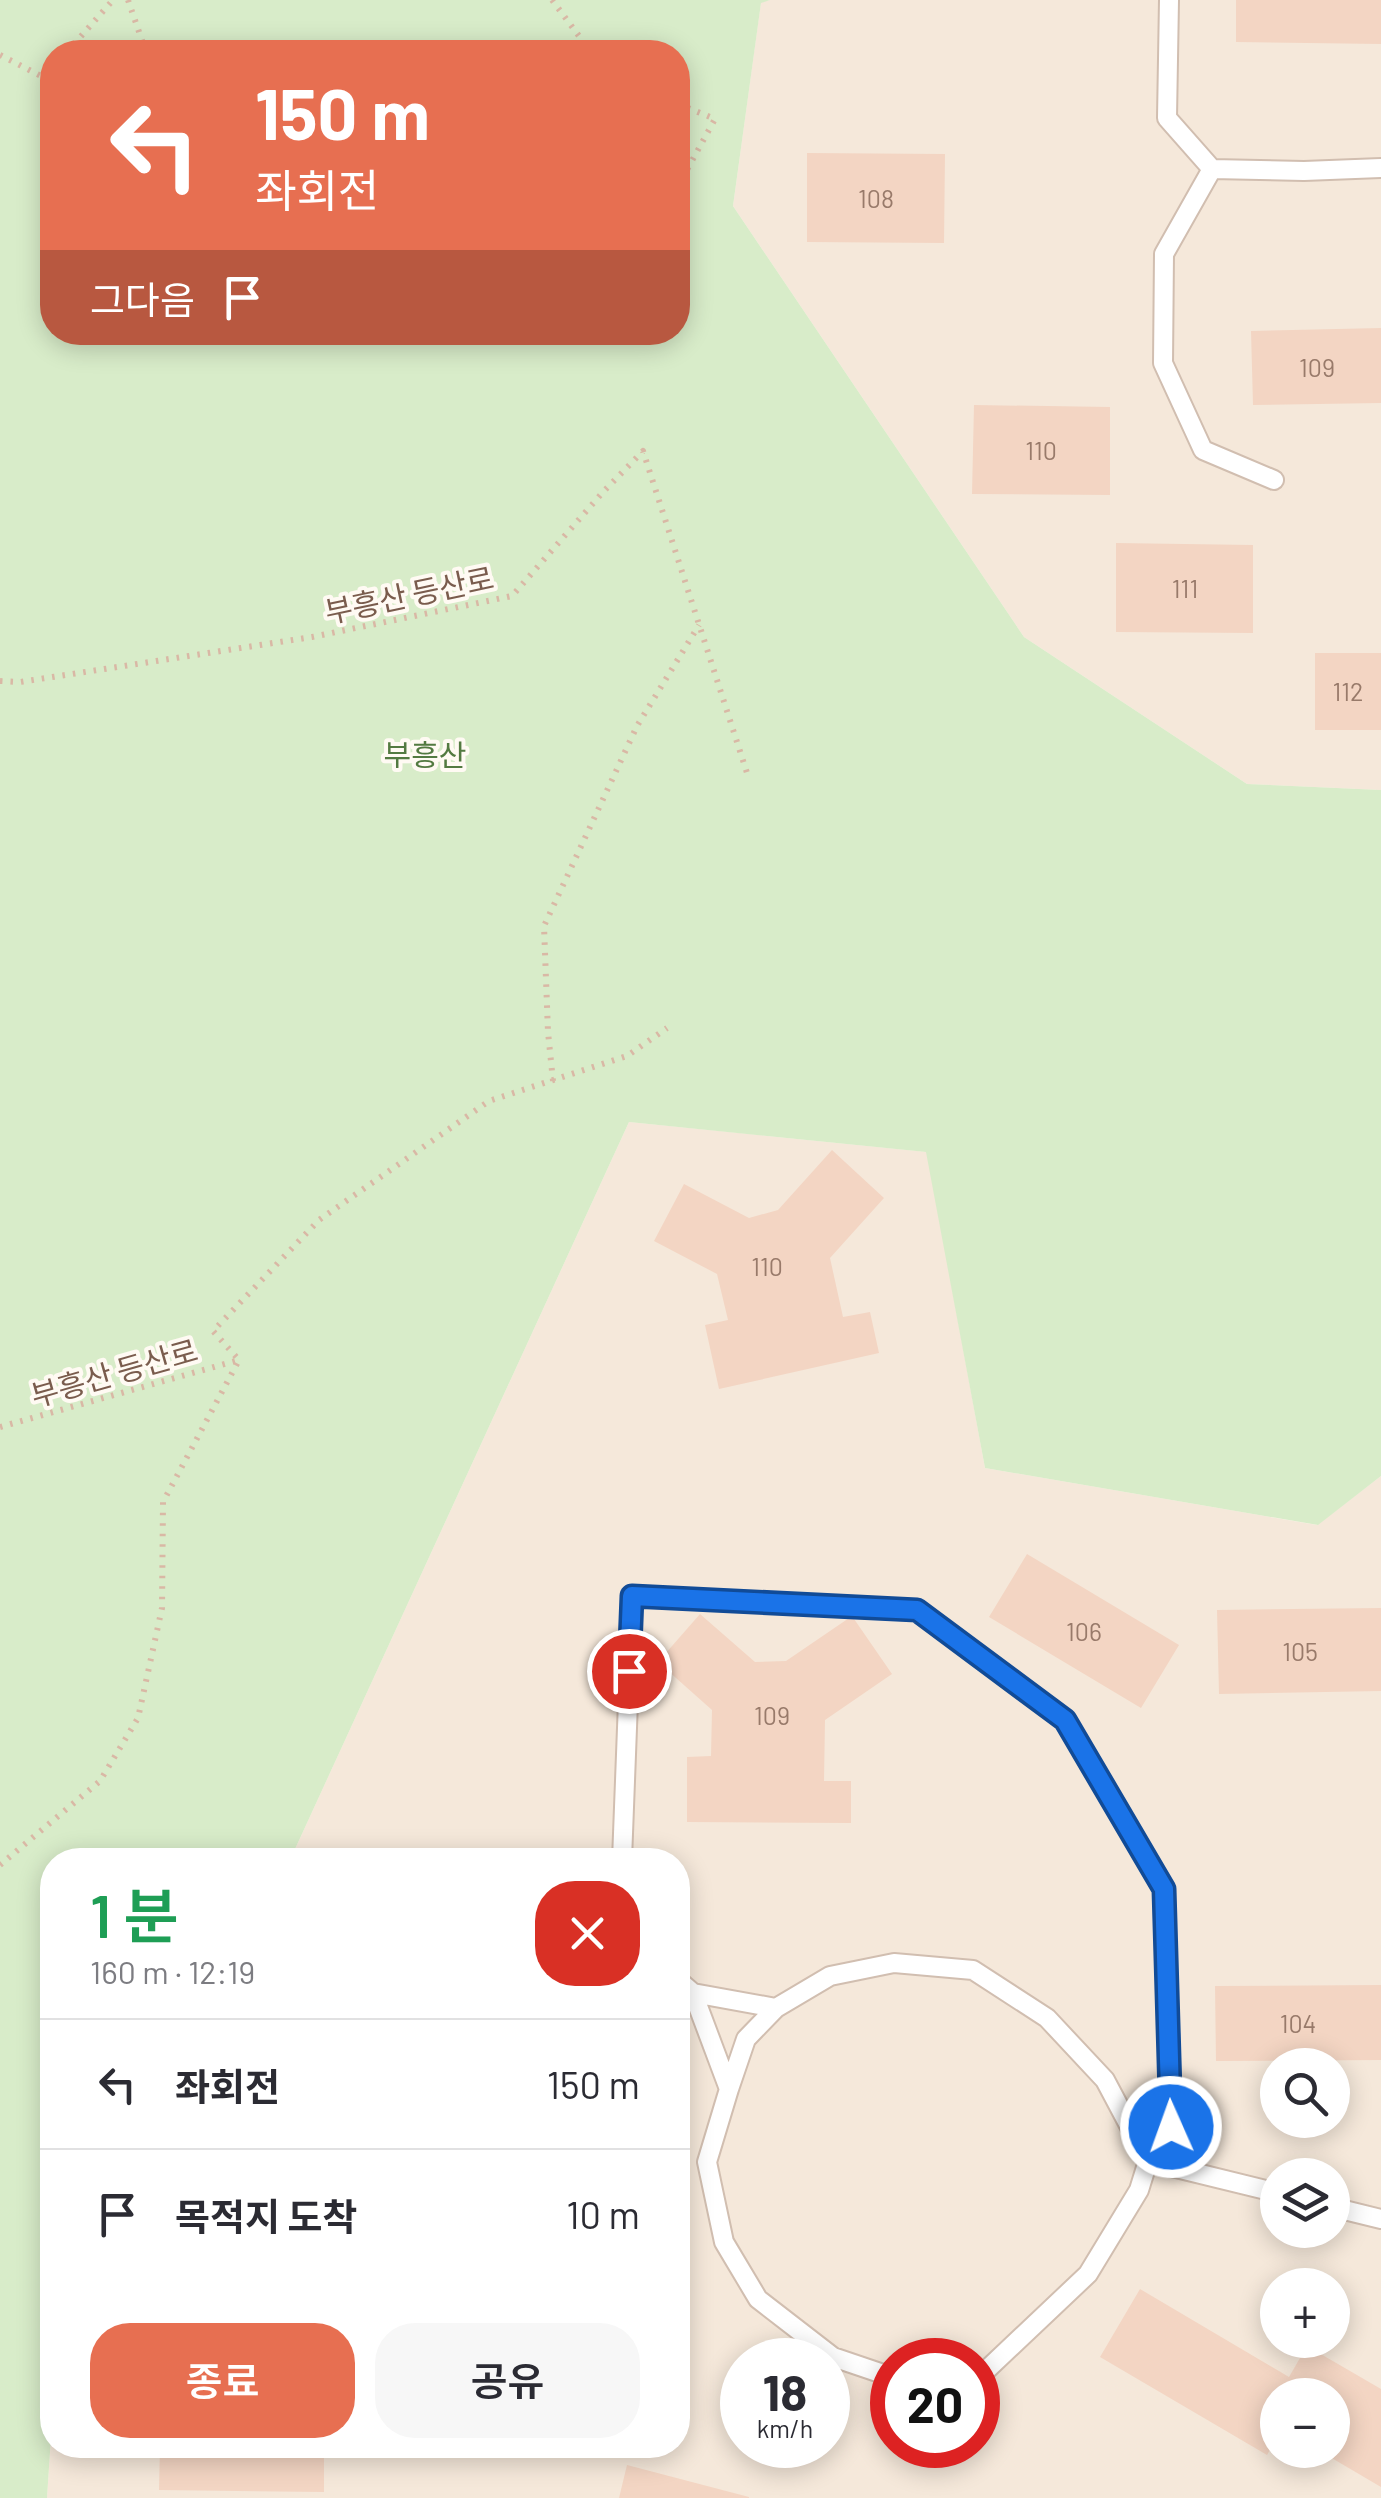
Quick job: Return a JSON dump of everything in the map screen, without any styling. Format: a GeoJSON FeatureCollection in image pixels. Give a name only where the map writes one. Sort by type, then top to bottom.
{"type":"FeatureCollection","features":[{"type":"Feature","properties":{"kind":"lane"},"geometry":{"type":"LineString","coordinates":[[1169,0],[1167,118],[1212,169],[1304,172],[1381,168]]}},
{"type":"Feature","properties":{"kind":"lane"},"geometry":{"type":"LineString","coordinates":[[1212,169],[1164,254],[1163,363],[1202,450],[1274,480]]}},
{"type":"Feature","properties":{"kind":"lane"},"geometry":{"type":"LineString","coordinates":[[622,1848],[632,1596],[917,1610],[1065,1720],[1164,1889],[1172,2167]]}},
{"type":"Feature","properties":{"kind":"lane"},"geometry":{"type":"LineString","coordinates":[[870,2370],[833,2357],[758,2299],[724,2242],[707,2162],[746,2040],[776,2008],[830,1976],[894,1963],[973,1970],[1047,2018],[1105,2080],[1148,2161],[1138,2190],[1088,2274],[1000,2357]]}},
{"type":"Feature","properties":{"kind":"lane"},"geometry":{"type":"LineString","coordinates":[[690,1990],[776,2008]]}},
{"type":"Feature","properties":{"kind":"lane"},"geometry":{"type":"LineString","coordinates":[[694,1993],[729,2089]]}},
{"type":"Feature","properties":{"kind":"lane"},"geometry":{"type":"LineString","coordinates":[[1148,2161],[1260,2189]]}},
{"type":"Feature","properties":{"kind":"lane"},"geometry":{"type":"LineString","coordinates":[[1350,2211],[1381,2219]]}},
{"type":"Feature","properties":{"kind":"path"},"geometry":{"type":"LineString","coordinates":[[77,40],[112,0]]}},
{"type":"Feature","properties":{"kind":"path"},"geometry":{"type":"LineString","coordinates":[[128,0],[142,40]]}},
{"type":"Feature","properties":{"kind":"path"},"geometry":{"type":"LineString","coordinates":[[552,0],[582,40]]}},
{"type":"Feature","properties":{"kind":"path"},"geometry":{"type":"LineString","coordinates":[[0,54],[40,75]]}},
{"type":"Feature","properties":{"kind":"path"},"geometry":{"type":"LineString","coordinates":[[690,109],[715,118],[690,164]]}},
{"type":"Feature","properties":{"kind":"path","name":"부흥산 등산로"},"geometry":{"type":"LineString","coordinates":[[0,681],[20,682],[312,638],[512,596],[643,450],[748,776]]}},
{"type":"Feature","properties":{"kind":"path"},"geometry":{"type":"LineString","coordinates":[[553,1080],[544,926],[637,726],[699,626]]}},
{"type":"Feature","properties":{"kind":"path","name":"부흥산 등산로"},"geometry":{"type":"LineString","coordinates":[[239,1360],[213,1331],[319,1220],[489,1102],[627,1056],[667,1028]]}},
{"type":"Feature","properties":{"kind":"path","name":"부흥산 등산로"},"geometry":{"type":"LineString","coordinates":[[0,1426],[239,1360]]}},
{"type":"Feature","properties":{"kind":"path","name":"부흥산 등산로"},"geometry":{"type":"LineString","coordinates":[[0,1866],[100,1781],[138,1718],[162,1608],[163,1502],[239,1360]]}},
{"type":"Feature","properties":{"kind":"shaded area"},"geometry":{"type":"Polygon","coordinates":[[[1381,0],[1381,790],[1247,784],[1024,637],[733,206],[761,2],[1381,0]]]}},
{"type":"Feature","properties":{"kind":"shaded area"},"geometry":{"type":"Polygon","coordinates":[[[629,1122],[927,1152],[985,1468],[1317,1525],[1381,1476],[1381,2498],[47,2498],[50,2458],[690,2458],[690,1848],[296,1848],[629,1122]]]}},
{"type":"Feature","properties":{"kind":"green space","name":"부흥산"},"geometry":{"type":"Polygon","coordinates":[[[0,0],[770,0],[761,3],[733,206],[1024,637],[1247,784],[1381,790],[1381,1476],[1318,1525],[985,1468],[926,1152],[629,1122],[296,1848],[40,1848],[40,2458],[50,2458],[47,2498],[0,2498],[0,0]]]}},
{"type":"Feature","properties":{"kind":"building"},"geometry":{"type":"Polygon","coordinates":[[[1236,0],[1381,0],[1381,44],[1236,42],[1236,0]]]}},
{"type":"Feature","properties":{"kind":"building"},"geometry":{"type":"Polygon","coordinates":[[[807,153],[945,154],[944,243],[807,242],[807,153]]]}},
{"type":"Feature","properties":{"kind":"building"},"geometry":{"type":"Polygon","coordinates":[[[1381,328],[1381,403],[1253,405],[1251,331],[1381,328]]]}},
{"type":"Feature","properties":{"kind":"building"},"geometry":{"type":"Polygon","coordinates":[[[974,405],[1110,407],[1110,495],[972,494],[974,405]]]}},
{"type":"Feature","properties":{"kind":"building"},"geometry":{"type":"Polygon","coordinates":[[[1116,543],[1253,545],[1253,633],[1116,632],[1116,543]]]}},
{"type":"Feature","properties":{"kind":"building"},"geometry":{"type":"Polygon","coordinates":[[[1315,653],[1381,653],[1381,730],[1315,730],[1315,653]]]}},
{"type":"Feature","properties":{"kind":"building"},"geometry":{"type":"Polygon","coordinates":[[[832,1150],[884,1198],[830,1258],[843,1317],[870,1312],[879,1353],[719,1389],[705,1325],[728,1320],[717,1274],[654,1241],[684,1184],[749,1218],[778,1210],[832,1150]]]}},
{"type":"Feature","properties":{"kind":"building"},"geometry":{"type":"Polygon","coordinates":[[[1027,1554],[1179,1645],[1141,1708],[989,1617],[1027,1554]]]}},
{"type":"Feature","properties":{"kind":"building"},"geometry":{"type":"Polygon","coordinates":[[[1381,1608],[1381,1691],[1219,1694],[1217,1610],[1381,1608]]]}},
{"type":"Feature","properties":{"kind":"building"},"geometry":{"type":"Polygon","coordinates":[[[700,1614],[755,1662],[786,1661],[852,1616],[892,1674],[825,1720],[824,1781],[851,1781],[851,1823],[687,1822],[687,1757],[711,1756],[712,1710],[658,1662],[700,1614]]]}},
{"type":"Feature","properties":{"kind":"building"},"geometry":{"type":"Polygon","coordinates":[[[1381,1985],[1381,2060],[1350,2060],[1350,2048],[1260,2048],[1260,2061],[1216,2061],[1215,1986],[1381,1985]]]}},
{"type":"Feature","properties":{"kind":"building"},"geometry":{"type":"Polygon","coordinates":[[[1140,2289],[1289,2377],[1300,2358],[1328,2358],[1381,2389],[1381,2487],[1349,2468],[1350,2378],[1260,2378],[1260,2451],[1100,2357],[1140,2289]]]}},
{"type":"Feature","properties":{"kind":"building"},"geometry":{"type":"Polygon","coordinates":[[[160,2458],[324,2458],[324,2492],[159,2490],[160,2458]]]}},
{"type":"Feature","properties":{"kind":"building"},"geometry":{"type":"Polygon","coordinates":[[[627,2465],[749,2497],[749,2498],[619,2498],[627,2465]]]}},
{"type":"Feature","properties":{"kind":"route"},"geometry":{"type":"LineString","coordinates":[[629,1671],[632,1596],[917,1610],[1065,1720],[1164,1889],[1171,2127]]}}]}
